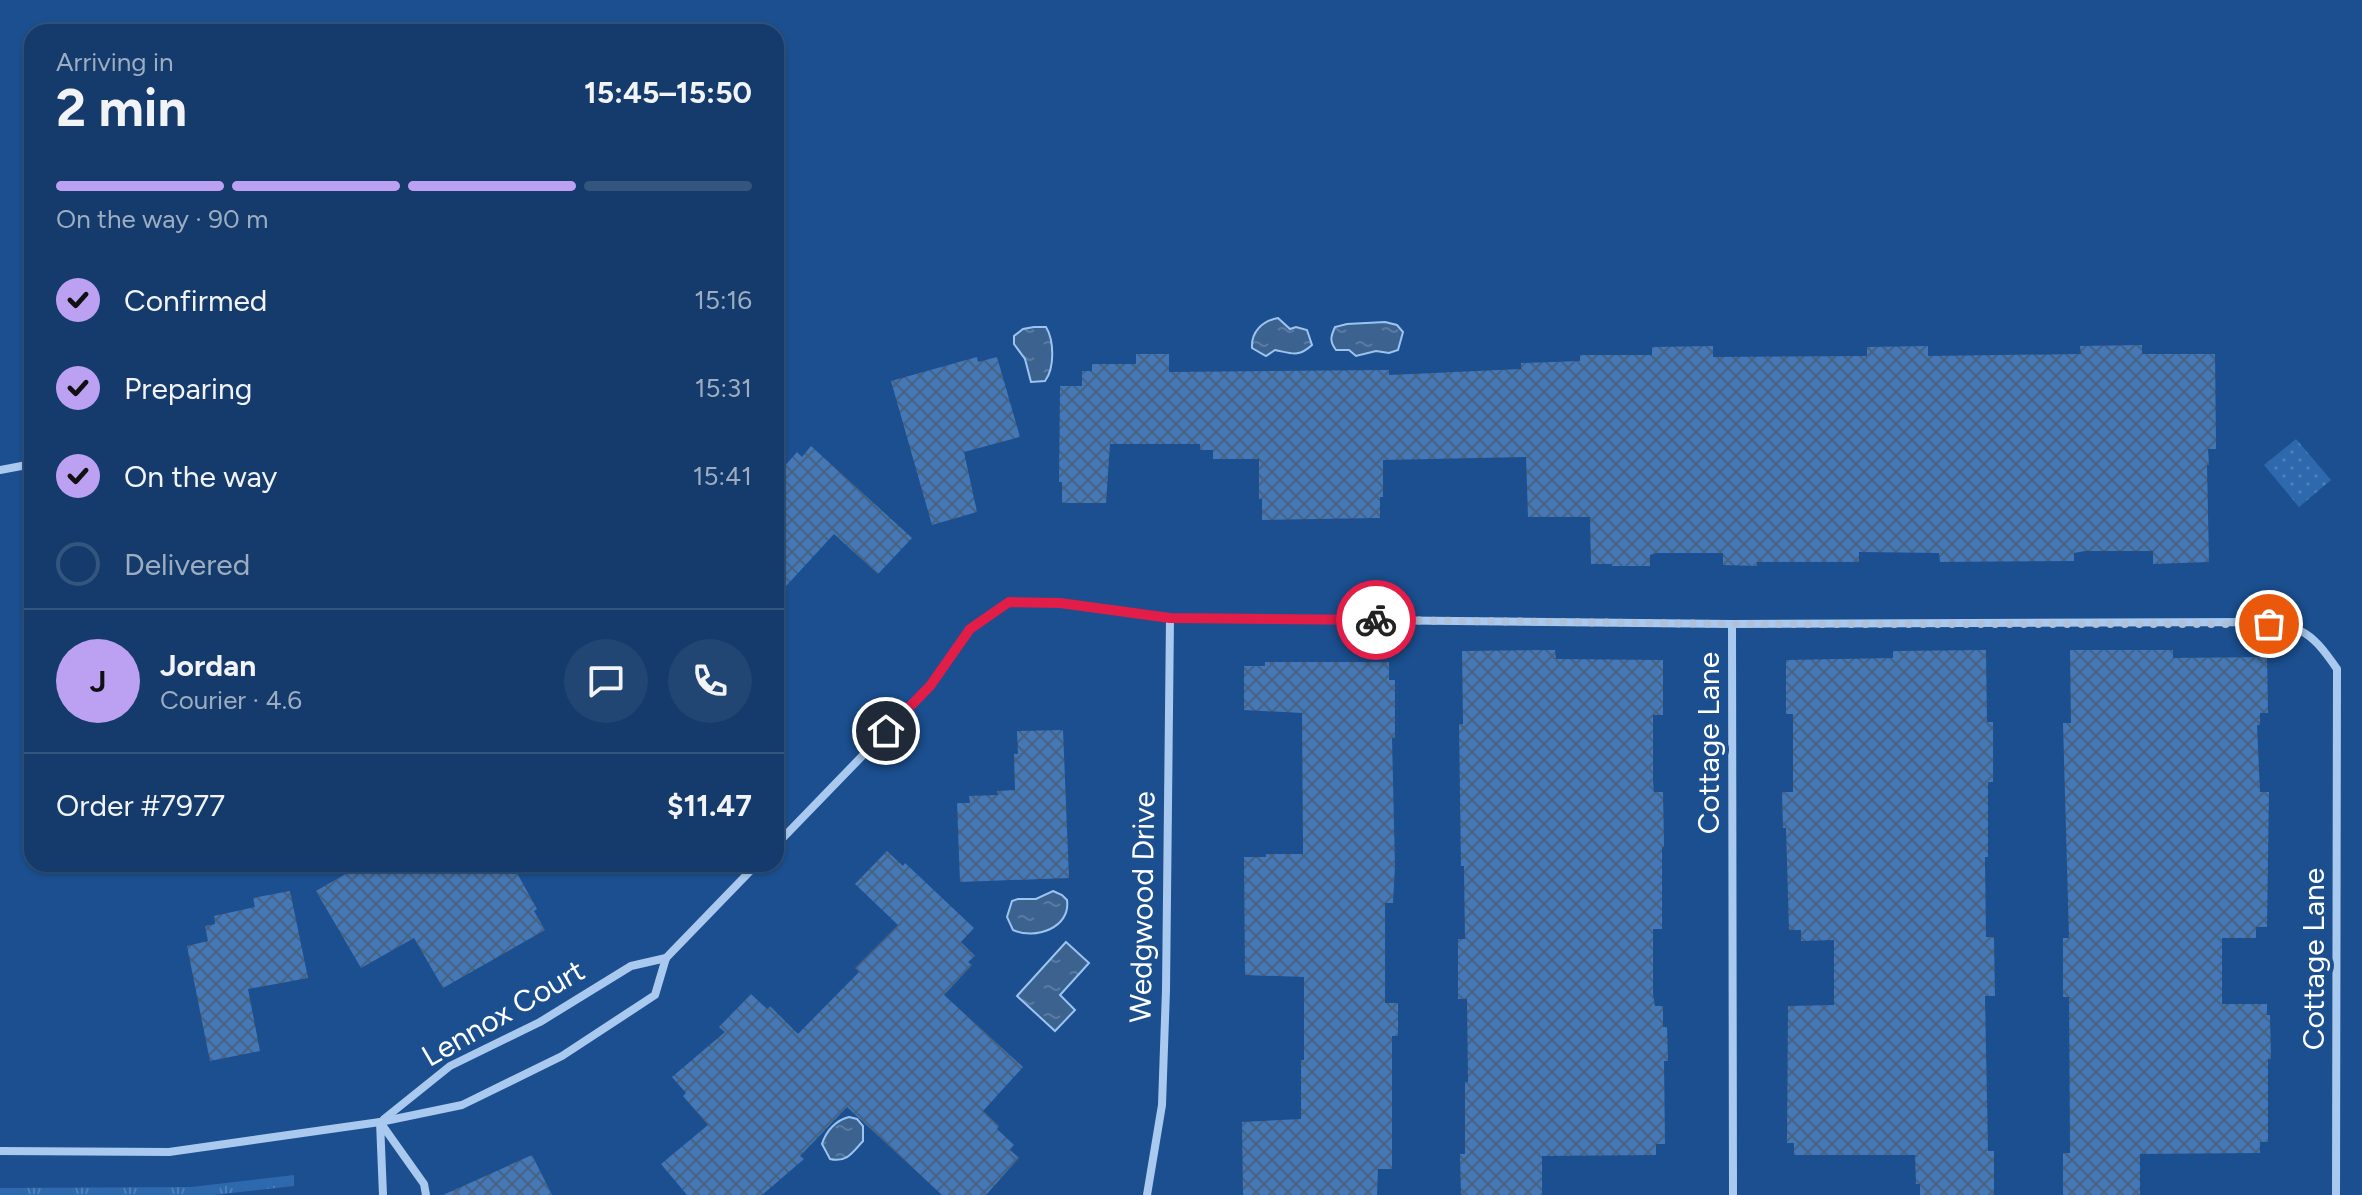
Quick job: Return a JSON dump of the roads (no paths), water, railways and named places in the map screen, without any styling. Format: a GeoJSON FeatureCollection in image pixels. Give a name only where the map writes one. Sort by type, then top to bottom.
{"type":"FeatureCollection","features":[{"type":"Feature","properties":{"kind":"street"},"geometry":{"type":"LineString","coordinates":[[0,470],[24,466]]}},
{"type":"Feature","properties":{"kind":"street"},"geometry":{"type":"LineString","coordinates":[[784,837],[930,686],[970,629],[1009,602],[1060,603],[1170,618],[1732,624]]}},
{"type":"Feature","properties":{"kind":"street","name":"Wedgwood Drive"},"geometry":{"type":"LineString","coordinates":[[1147,1195],[1162,1105],[1170,618]]}},
{"type":"Feature","properties":{"kind":"street","name":"Cottage Lane"},"geometry":{"type":"LineString","coordinates":[[1733,1195],[1732,624],[2247,622],[2291,625],[2316,639],[2337,669],[2336,1195]]}},
{"type":"Feature","properties":{"kind":"street","name":"Lennox Court"},"geometry":{"type":"LineString","coordinates":[[380,1122],[462,1105],[562,1056],[655,995],[666,958],[749,872]]}},
{"type":"Feature","properties":{"kind":"street","name":"Lennox Court"},"geometry":{"type":"LineString","coordinates":[[380,1122],[450,1066],[540,1022],[631,966],[666,958]]}},
{"type":"Feature","properties":{"kind":"street"},"geometry":{"type":"LineString","coordinates":[[0,1151],[169,1152],[380,1122]]}},
{"type":"Feature","properties":{"kind":"street"},"geometry":{"type":"LineString","coordinates":[[380,1122],[383,1195]]}},
{"type":"Feature","properties":{"kind":"street"},"geometry":{"type":"LineString","coordinates":[[380,1122],[424,1184],[426,1195]]}},
{"type":"Feature","properties":{"kind":"water"},"geometry":{"type":"Polygon","coordinates":[[[1278,318],[1290,329],[1307,330],[1312,345],[1298,353],[1275,350],[1266,356],[1252,348],[1253,337],[1259,328],[1278,318]]]}},
{"type":"Feature","properties":{"kind":"water"},"geometry":{"type":"Polygon","coordinates":[[[1385,322],[1397,325],[1403,332],[1398,350],[1356,356],[1349,350],[1336,350],[1332,344],[1335,327],[1385,322]]]}},
{"type":"Feature","properties":{"kind":"water"},"geometry":{"type":"Polygon","coordinates":[[[1046,327],[1051,339],[1052,362],[1045,381],[1031,382],[1025,359],[1014,344],[1014,336],[1023,329],[1046,327]]]}},
{"type":"Feature","properties":{"kind":"water"},"geometry":{"type":"Polygon","coordinates":[[[1053,891],[1067,900],[1067,910],[1057,924],[1041,932],[1013,930],[1007,917],[1012,901],[1036,899],[1053,891]]]}},
{"type":"Feature","properties":{"kind":"water"},"geometry":{"type":"Polygon","coordinates":[[[1066,942],[1089,963],[1060,995],[1075,1010],[1055,1031],[1017,996],[1066,942]]]}},
{"type":"Feature","properties":{"kind":"water"},"geometry":{"type":"Polygon","coordinates":[[[849,1117],[857,1119],[863,1126],[863,1141],[845,1158],[830,1159],[822,1144],[824,1139],[836,1123],[849,1117]]]}}]}
